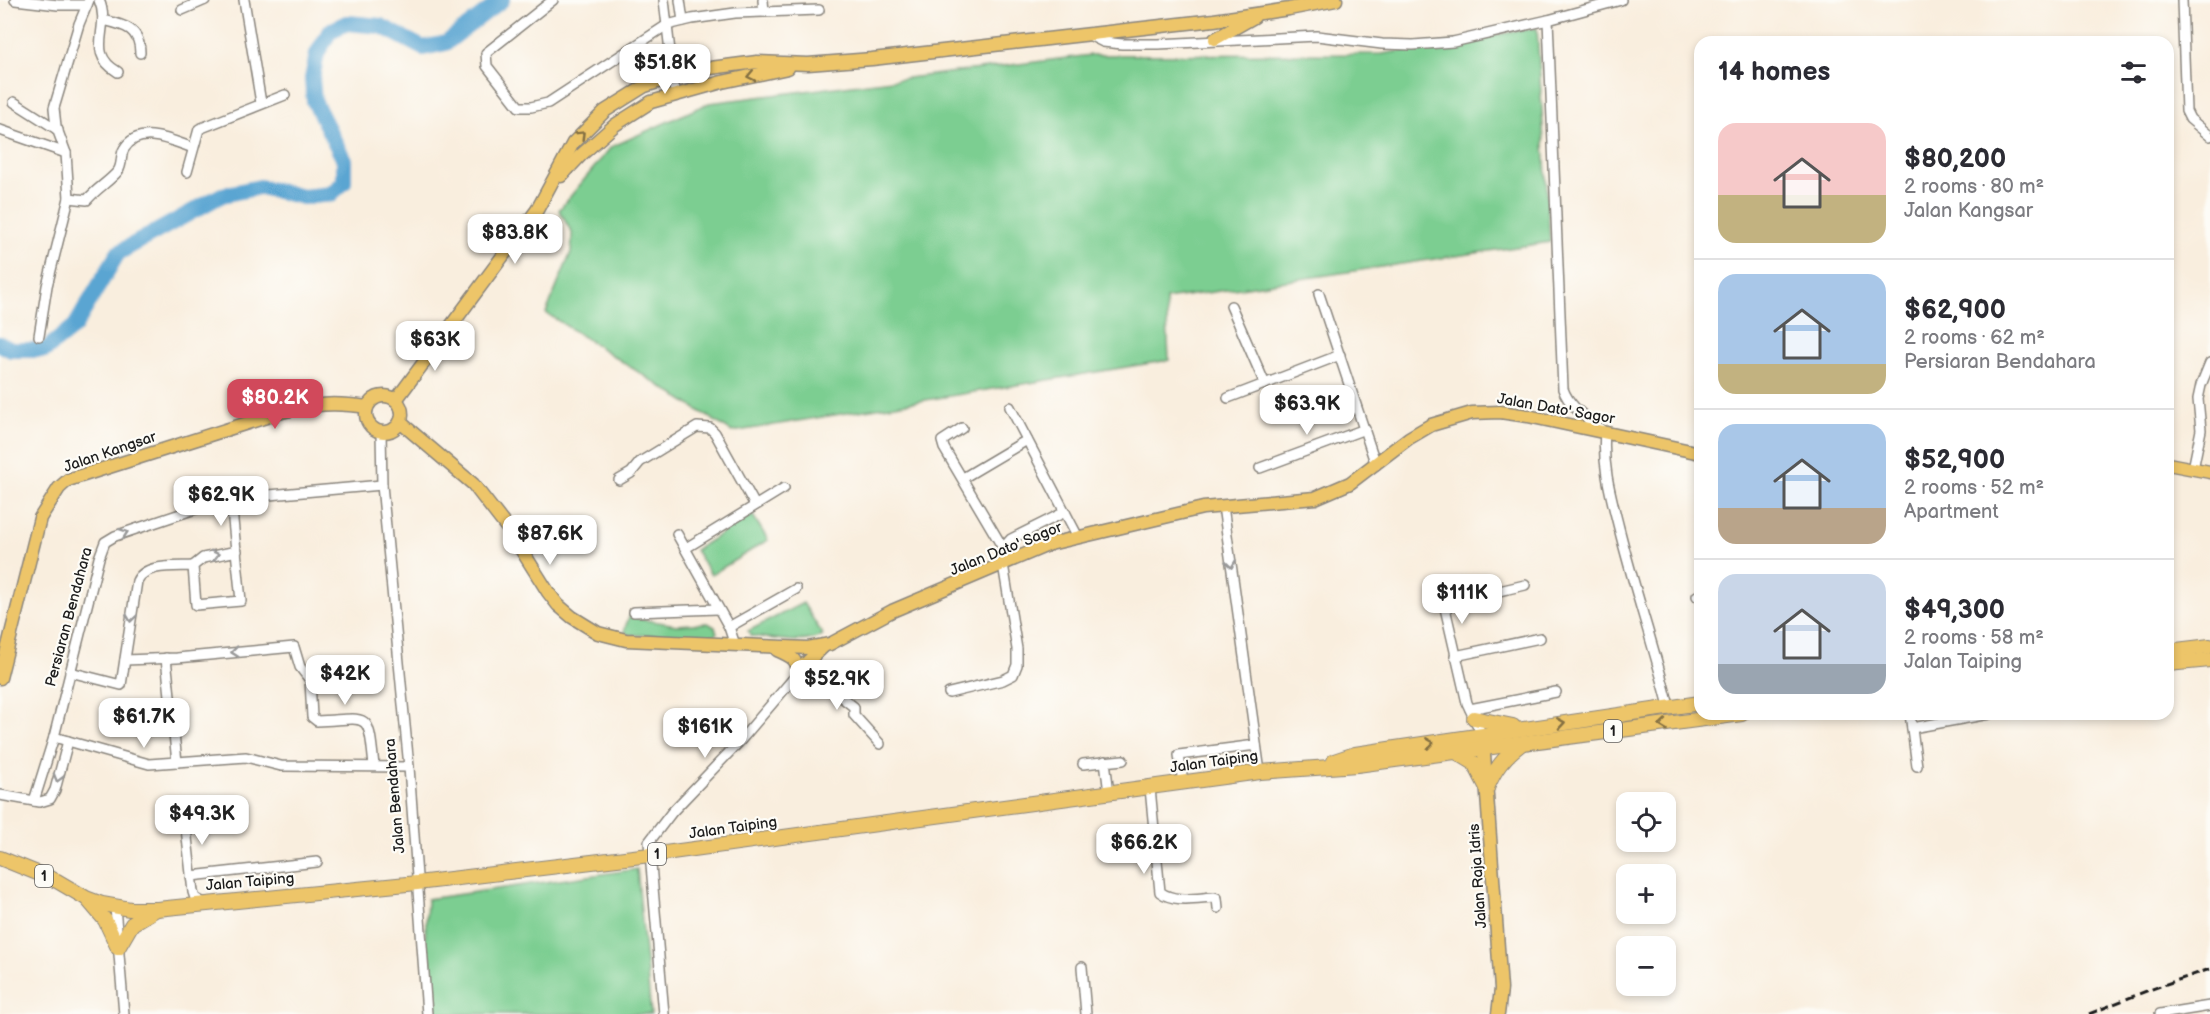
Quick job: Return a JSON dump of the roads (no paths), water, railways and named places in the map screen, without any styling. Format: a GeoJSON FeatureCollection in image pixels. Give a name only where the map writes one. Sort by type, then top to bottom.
{"type":"FeatureCollection","features":[{"type":"Feature","properties":{"kind":"highway"},"geometry":{"type":"LineString","coordinates":[[2174,650],[2210,646]]}},
{"type":"Feature","properties":{"kind":"highway"},"geometry":{"type":"LineString","coordinates":[[2174,663],[2210,660]]}},
{"type":"Feature","properties":{"kind":"highway","name":"Jalan Taiping"},"geometry":{"type":"LineString","coordinates":[[157,909],[417,883],[650,855],[1260,772],[1357,765],[1456,752],[1527,728],[1694,704]]}},
{"type":"Feature","properties":{"kind":"highway"},"geometry":{"type":"LineString","coordinates":[[1472,713],[1500,724],[1527,728]]}},
{"type":"Feature","properties":{"kind":"highway","name":"Jalan Taiping"},"geometry":{"type":"LineString","coordinates":[[1311,767],[1355,754],[1483,742],[1522,743],[1696,720]]}},
{"type":"Feature","properties":{"kind":"highway"},"geometry":{"type":"LineString","coordinates":[[1487,788],[1500,762],[1522,743]]}},
{"type":"Feature","properties":{"kind":"highway"},"geometry":{"type":"LineString","coordinates":[[1456,752],[1473,763],[1487,788]]}},
{"type":"Feature","properties":{"kind":"highway","name":"1"},"geometry":{"type":"LineString","coordinates":[[0,858],[57,881],[86,898],[115,907],[157,909]]}},
{"type":"Feature","properties":{"kind":"highway"},"geometry":{"type":"LineString","coordinates":[[86,898],[105,920],[118,948]]}},
{"type":"Feature","properties":{"kind":"highway"},"geometry":{"type":"LineString","coordinates":[[118,948],[132,924],[157,909]]}},
{"type":"Feature","properties":{"kind":"main road"},"geometry":{"type":"LineString","coordinates":[[396,400],[537,210],[552,186],[573,143],[605,111],[645,86],[695,70],[757,62],[808,64],[872,59],[1260,14],[1335,0]]}},
{"type":"Feature","properties":{"kind":"main road"},"geometry":{"type":"LineString","coordinates":[[1215,39],[1260,14]]}},
{"type":"Feature","properties":{"kind":"main road"},"geometry":{"type":"LineString","coordinates":[[552,186],[580,155],[615,125],[651,102],[675,94],[808,64]]}},
{"type":"Feature","properties":{"kind":"main road"},"geometry":{"type":"LineString","coordinates":[[380,396],[391,397],[396,400],[402,410],[400,422],[392,430],[381,432],[376,430],[368,423],[367,407],[370,402],[380,396]]}},
{"type":"Feature","properties":{"kind":"main road","name":"Jalan Kangsar"},"geometry":{"type":"LineString","coordinates":[[0,678],[40,518],[59,489],[68,480],[299,408],[336,402],[367,407]]}},
{"type":"Feature","properties":{"kind":"main road","name":"Jalan Dato' Sagor"},"geometry":{"type":"LineString","coordinates":[[400,422],[473,484],[515,538],[558,605],[572,617],[598,633],[626,640],[772,647],[808,657],[892,611],[1050,544],[1203,508],[1315,498],[1350,483],[1409,438],[1431,425],[1472,413],[1500,412],[1518,415],[1694,454]]}},
{"type":"Feature","properties":{"kind":"main road"},"geometry":{"type":"LineString","coordinates":[[2174,465],[2210,472]]}},
{"type":"Feature","properties":{"kind":"main road"},"geometry":{"type":"LineString","coordinates":[[772,647],[796,661],[799,667],[808,657]]}},
{"type":"Feature","properties":{"kind":"main road","name":"Jalan Raja Idris"},"geometry":{"type":"LineString","coordinates":[[1483,742],[1501,989],[1498,1014]]}},
{"type":"Feature","properties":{"kind":"street"},"geometry":{"type":"LineString","coordinates":[[15,0],[58,5],[88,2],[79,24],[54,108],[58,130],[66,153],[69,198],[47,286],[39,336]]}},
{"type":"Feature","properties":{"kind":"street"},"geometry":{"type":"LineString","coordinates":[[99,0],[103,12],[101,56],[108,67],[118,72]]}},
{"type":"Feature","properties":{"kind":"street"},"geometry":{"type":"LineString","coordinates":[[182,10],[205,0]]}},
{"type":"Feature","properties":{"kind":"street"},"geometry":{"type":"LineString","coordinates":[[244,0],[261,103]]}},
{"type":"Feature","properties":{"kind":"street"},"geometry":{"type":"LineString","coordinates":[[553,0],[486,52],[487,66],[519,107],[548,103],[667,25],[735,13],[819,10]]}},
{"type":"Feature","properties":{"kind":"street"},"geometry":{"type":"LineString","coordinates":[[664,0],[675,94]]}},
{"type":"Feature","properties":{"kind":"street"},"geometry":{"type":"LineString","coordinates":[[680,0],[683,21]]}},
{"type":"Feature","properties":{"kind":"street"},"geometry":{"type":"LineString","coordinates":[[763,0],[764,12]]}},
{"type":"Feature","properties":{"kind":"street"},"geometry":{"type":"LineString","coordinates":[[1087,34],[1103,42],[1113,43],[1158,44],[1215,39],[1317,36],[1382,44],[1413,45],[1452,42],[1548,20],[1621,0]]}},
{"type":"Feature","properties":{"kind":"street"},"geometry":{"type":"LineString","coordinates":[[2182,0],[2186,111],[2190,119],[2210,136]]}},
{"type":"Feature","properties":{"kind":"street"},"geometry":{"type":"LineString","coordinates":[[103,20],[124,25],[138,36],[140,53]]}},
{"type":"Feature","properties":{"kind":"street"},"geometry":{"type":"LineString","coordinates":[[1548,20],[1563,389],[1567,399],[1605,433],[1603,450],[1608,482],[1627,558],[1670,706]]}},
{"type":"Feature","properties":{"kind":"street"},"geometry":{"type":"LineString","coordinates":[[187,172],[201,128],[261,103],[285,96]]}},
{"type":"Feature","properties":{"kind":"street"},"geometry":{"type":"LineString","coordinates":[[14,102],[58,130]]}},
{"type":"Feature","properties":{"kind":"street"},"geometry":{"type":"LineString","coordinates":[[0,130],[66,153]]}},
{"type":"Feature","properties":{"kind":"street"},"geometry":{"type":"LineString","coordinates":[[69,198],[87,200],[118,170],[123,151],[128,144],[140,137],[153,135],[164,137],[193,148]]}},
{"type":"Feature","properties":{"kind":"street"},"geometry":{"type":"LineString","coordinates":[[1319,294],[1376,465]]}},
{"type":"Feature","properties":{"kind":"street"},"geometry":{"type":"LineString","coordinates":[[1231,306],[1265,384]]}},
{"type":"Feature","properties":{"kind":"street"},"geometry":{"type":"LineString","coordinates":[[1228,398],[1340,355]]}},
{"type":"Feature","properties":{"kind":"street"},"geometry":{"type":"LineString","coordinates":[[2193,469],[2201,430],[2198,399],[2210,363]]}},
{"type":"Feature","properties":{"kind":"street"},"geometry":{"type":"LineString","coordinates":[[1010,407],[1078,537]]}},
{"type":"Feature","properties":{"kind":"street"},"geometry":{"type":"LineString","coordinates":[[619,480],[632,473],[640,462],[671,442],[703,426],[715,433],[756,506]]}},
{"type":"Feature","properties":{"kind":"street"},"geometry":{"type":"LineString","coordinates":[[949,693],[1003,680],[1013,675],[1017,666],[1003,564],[1003,548],[942,441],[962,428]]}},
{"type":"Feature","properties":{"kind":"street"},"geometry":{"type":"LineString","coordinates":[[1260,468],[1365,429]]}},
{"type":"Feature","properties":{"kind":"street","name":"Jalan Bendahara"},"geometry":{"type":"LineString","coordinates":[[381,432],[382,484],[409,767],[427,1014]]}},
{"type":"Feature","properties":{"kind":"street"},"geometry":{"type":"LineString","coordinates":[[963,478],[1027,440]]}},
{"type":"Feature","properties":{"kind":"street","name":"Persiaran Bendahara"},"geometry":{"type":"LineString","coordinates":[[34,801],[54,737],[105,542],[115,536],[216,502],[382,484]]}},
{"type":"Feature","properties":{"kind":"street"},"geometry":{"type":"LineString","coordinates":[[687,548],[784,488]]}},
{"type":"Feature","properties":{"kind":"street"},"geometry":{"type":"LineString","coordinates":[[193,566],[196,605],[241,601],[231,500]]}},
{"type":"Feature","properties":{"kind":"street"},"geometry":{"type":"LineString","coordinates":[[1222,506],[1260,772]]}},
{"type":"Feature","properties":{"kind":"street"},"geometry":{"type":"LineString","coordinates":[[1003,548],[1011,539],[1065,512]]}},
{"type":"Feature","properties":{"kind":"street"},"geometry":{"type":"LineString","coordinates":[[678,534],[729,627],[735,645]]}},
{"type":"Feature","properties":{"kind":"street"},"geometry":{"type":"LineString","coordinates":[[70,672],[121,686],[140,573],[147,569],[193,566],[203,558],[237,551]]}},
{"type":"Feature","properties":{"kind":"street"},"geometry":{"type":"LineString","coordinates":[[1483,742],[1455,656],[1445,608],[1448,603],[1526,585]]}},
{"type":"Feature","properties":{"kind":"street"},"geometry":{"type":"LineString","coordinates":[[729,627],[796,589]]}},
{"type":"Feature","properties":{"kind":"street"},"geometry":{"type":"LineString","coordinates":[[634,612],[718,609]]}},
{"type":"Feature","properties":{"kind":"street"},"geometry":{"type":"LineString","coordinates":[[1455,656],[1540,638]]}},
{"type":"Feature","properties":{"kind":"street"},"geometry":{"type":"LineString","coordinates":[[125,660],[294,647],[300,667],[310,680],[312,717],[317,721],[357,718],[365,721],[369,727],[374,766]]}},
{"type":"Feature","properties":{"kind":"street"},"geometry":{"type":"LineString","coordinates":[[664,1014],[649,842],[656,831],[740,741],[808,657],[854,707],[854,715],[880,744]]}},
{"type":"Feature","properties":{"kind":"street"},"geometry":{"type":"LineString","coordinates":[[166,658],[177,762]]}},
{"type":"Feature","properties":{"kind":"street"},"geometry":{"type":"LineString","coordinates":[[1472,713],[1556,692]]}},
{"type":"Feature","properties":{"kind":"street"},"geometry":{"type":"LineString","coordinates":[[1911,720],[1917,766]]}},
{"type":"Feature","properties":{"kind":"street"},"geometry":{"type":"LineString","coordinates":[[1912,728],[1956,720]]}},
{"type":"Feature","properties":{"kind":"street"},"geometry":{"type":"LineString","coordinates":[[54,737],[149,764],[235,758],[256,759],[281,766],[409,767]]}},
{"type":"Feature","properties":{"kind":"street"},"geometry":{"type":"LineString","coordinates":[[0,795],[40,802],[50,799],[55,790],[68,741]]}},
{"type":"Feature","properties":{"kind":"street"},"geometry":{"type":"LineString","coordinates":[[1183,783],[1179,755],[1256,745]]}},
{"type":"Feature","properties":{"kind":"street"},"geometry":{"type":"LineString","coordinates":[[1083,764],[1123,759]]}},
{"type":"Feature","properties":{"kind":"street"},"geometry":{"type":"LineString","coordinates":[[1105,761],[1109,793]]}},
{"type":"Feature","properties":{"kind":"street"},"geometry":{"type":"LineString","coordinates":[[1150,788],[1160,892],[1167,897],[1183,899],[1214,897],[1217,898],[1218,908]]}},
{"type":"Feature","properties":{"kind":"street"},"geometry":{"type":"LineString","coordinates":[[185,819],[193,892],[195,898],[204,903]]}},
{"type":"Feature","properties":{"kind":"street"},"geometry":{"type":"LineString","coordinates":[[191,876],[317,862]]}},
{"type":"Feature","properties":{"kind":"street"},"geometry":{"type":"LineString","coordinates":[[181,906],[189,900],[193,892]]}},
{"type":"Feature","properties":{"kind":"street"},"geometry":{"type":"LineString","coordinates":[[115,907],[124,1014]]}},
{"type":"Feature","properties":{"kind":"street"},"geometry":{"type":"LineString","coordinates":[[1082,967],[1086,1014]]}},
{"type":"Feature","properties":{"kind":"street"},"geometry":{"type":"LineString","coordinates":[[2160,1014],[2210,1006]]}},
{"type":"Feature","properties":{"kind":"waterway"},"geometry":{"type":"LineString","coordinates":[[0,344],[11,350],[45,350],[75,326],[118,253],[222,195],[260,187],[303,197],[331,194],[344,182],[344,160],[314,101],[312,79],[317,54],[330,31],[347,23],[381,26],[423,48],[446,43],[502,0]]}},
{"type":"Feature","properties":{"kind":"railway"},"geometry":{"type":"LineString","coordinates":[[2089,1014],[2210,969]]}}]}
